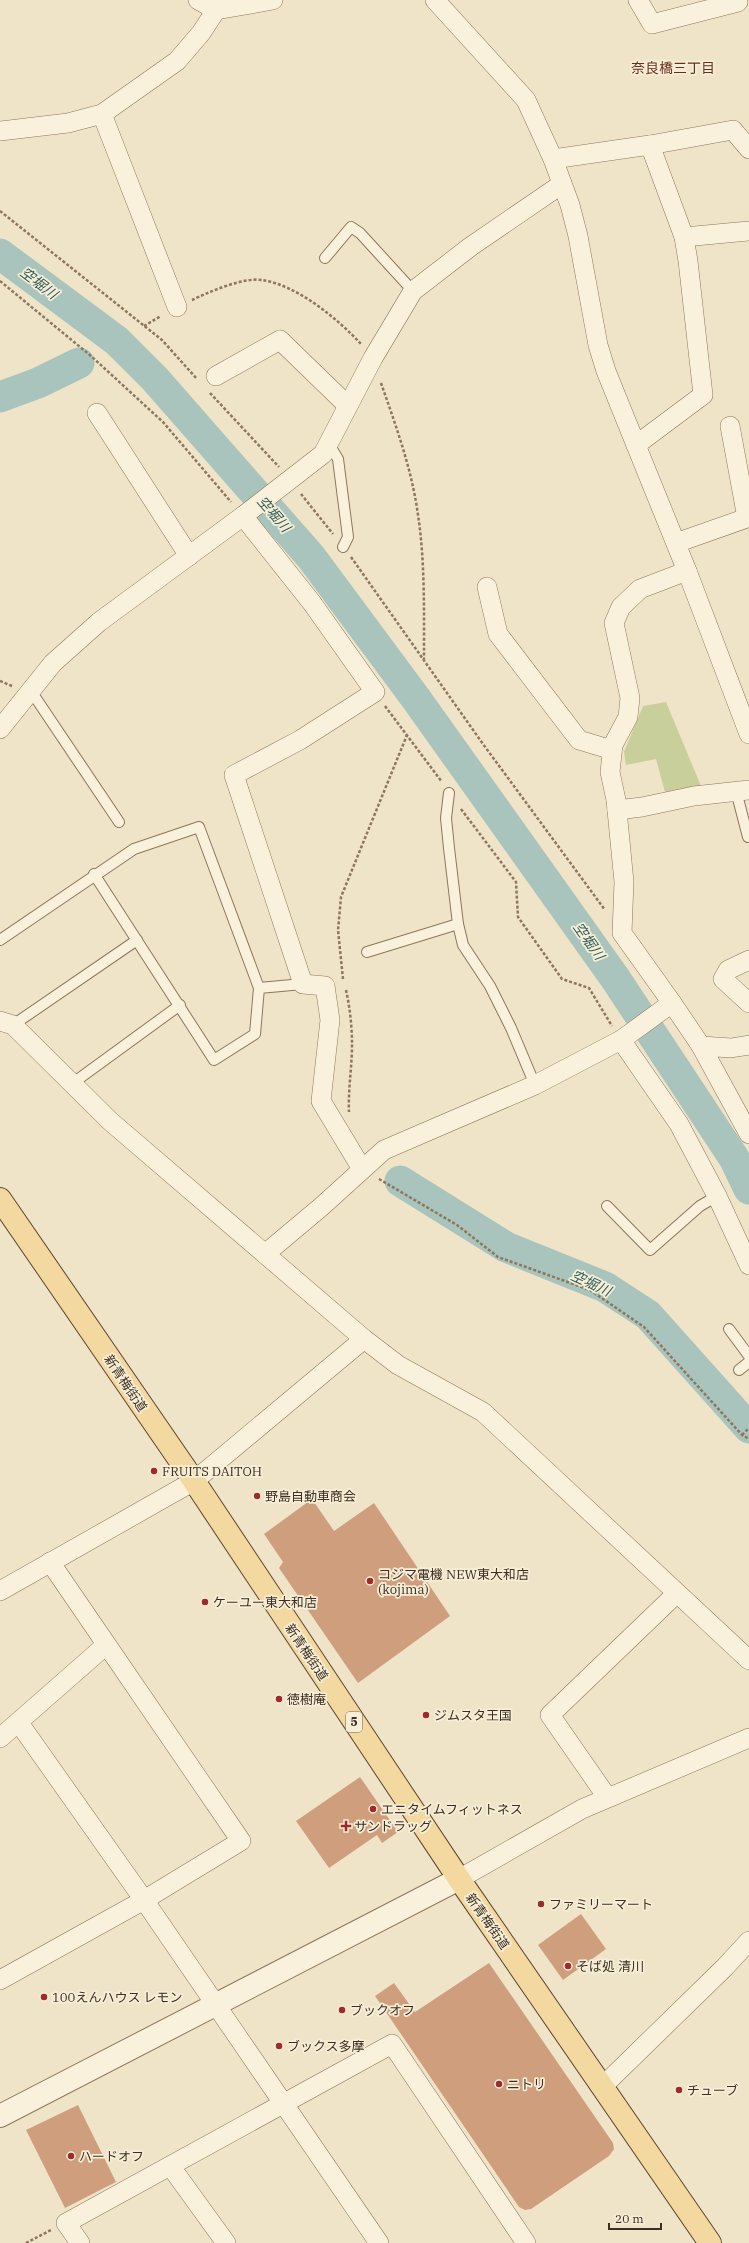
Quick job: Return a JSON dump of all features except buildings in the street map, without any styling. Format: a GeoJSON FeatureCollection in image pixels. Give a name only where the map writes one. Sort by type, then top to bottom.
{"type":"FeatureCollection","features":[{"type":"Feature","properties":{"kind":"main road","name":"新青梅街道"},"geometry":{"type":"LineString","coordinates":[[0,1199],[194,1481],[459,1879],[710,2243]]}},
{"type":"Feature","properties":{"kind":"street"},"geometry":{"type":"LineString","coordinates":[[198,0],[216,10],[273,0]]}},
{"type":"Feature","properties":{"kind":"street"},"geometry":{"type":"LineString","coordinates":[[435,0],[526,100],[553,159],[578,236],[598,345],[749,734]]}},
{"type":"Feature","properties":{"kind":"street"},"geometry":{"type":"LineString","coordinates":[[638,0],[652,24],[738,2]]}},
{"type":"Feature","properties":{"kind":"street"},"geometry":{"type":"LineString","coordinates":[[0,131],[68,123],[102,114],[177,61],[201,33],[216,10]]}},
{"type":"Feature","properties":{"kind":"street"},"geometry":{"type":"LineString","coordinates":[[102,114],[177,307]]}},
{"type":"Feature","properties":{"kind":"street"},"geometry":{"type":"LineString","coordinates":[[553,159],[650,145],[733,130],[749,149]]}},
{"type":"Feature","properties":{"kind":"street"},"geometry":{"type":"LineString","coordinates":[[636,444],[703,395],[684,237],[650,145]]}},
{"type":"Feature","properties":{"kind":"street"},"geometry":{"type":"LineString","coordinates":[[0,729],[53,663],[99,622],[246,514],[323,454],[347,405],[413,291],[470,247],[562,184]]}},
{"type":"Feature","properties":{"kind":"street"},"geometry":{"type":"LineString","coordinates":[[684,237],[749,231]]}},
{"type":"Feature","properties":{"kind":"street"},"geometry":{"type":"LineString","coordinates":[[207,381],[280,340],[347,405]]}},
{"type":"Feature","properties":{"kind":"street"},"geometry":{"type":"LineString","coordinates":[[97,413],[189,556]]}},
{"type":"Feature","properties":{"kind":"street"},"geometry":{"type":"LineString","coordinates":[[676,543],[747,518],[730,426]]}},
{"type":"Feature","properties":{"kind":"street"},"geometry":{"type":"LineString","coordinates":[[246,514],[312,603],[375,692],[300,740],[234,775],[303,984],[325,986],[330,1020],[321,1102],[364,1168]]}},
{"type":"Feature","properties":{"kind":"street"},"geometry":{"type":"LineString","coordinates":[[687,571],[640,589],[621,607],[614,623],[630,698],[628,717],[613,745],[610,772],[617,810],[624,882],[622,932],[668,1005],[701,1046],[749,1134]]}},
{"type":"Feature","properties":{"kind":"street"},"geometry":{"type":"LineString","coordinates":[[486,587],[498,634],[578,740],[612,750]]}},
{"type":"Feature","properties":{"kind":"street"},"geometry":{"type":"LineString","coordinates":[[617,810],[642,807],[694,796],[743,790]]}},
{"type":"Feature","properties":{"kind":"street"},"geometry":{"type":"LineString","coordinates":[[749,960],[728,970],[723,979],[749,1003]]}},
{"type":"Feature","properties":{"kind":"street"},"geometry":{"type":"LineString","coordinates":[[265,1254],[384,1150],[535,1085],[623,1037],[668,1005]]}},
{"type":"Feature","properties":{"kind":"street"},"geometry":{"type":"LineString","coordinates":[[6,1023],[73,1083],[110,1121],[364,1339],[398,1365],[483,1412],[676,1594],[749,1660]]}},
{"type":"Feature","properties":{"kind":"street"},"geometry":{"type":"LineString","coordinates":[[623,1037],[679,1124],[717,1196],[749,1265]]}},
{"type":"Feature","properties":{"kind":"street"},"geometry":{"type":"LineString","coordinates":[[701,1046],[731,1048],[749,1045]]}},
{"type":"Feature","properties":{"kind":"street"},"geometry":{"type":"LineString","coordinates":[[0,1591],[194,1481],[364,1339]]}},
{"type":"Feature","properties":{"kind":"street"},"geometry":{"type":"LineString","coordinates":[[0,1980],[144,1900],[241,1841],[50,1562]]}},
{"type":"Feature","properties":{"kind":"street"},"geometry":{"type":"LineString","coordinates":[[607,1797],[550,1715],[676,1594]]}},
{"type":"Feature","properties":{"kind":"street"},"geometry":{"type":"LineString","coordinates":[[0,1738],[19,1723],[106,1645]]}},
{"type":"Feature","properties":{"kind":"street"},"geometry":{"type":"LineString","coordinates":[[19,1723],[144,1900],[379,2243]]}},
{"type":"Feature","properties":{"kind":"street"},"geometry":{"type":"LineString","coordinates":[[0,2116],[216,2006],[459,1879],[607,1797],[749,1738]]}},
{"type":"Feature","properties":{"kind":"street"},"geometry":{"type":"LineString","coordinates":[[602,2087],[749,1941]]}},
{"type":"Feature","properties":{"kind":"street"},"geometry":{"type":"LineString","coordinates":[[80,2243],[66,2223],[171,2167],[392,2044],[526,2243]]}},
{"type":"Feature","properties":{"kind":"street"},"geometry":{"type":"LineString","coordinates":[[171,2167],[226,2243]]}},
{"type":"Feature","properties":{"kind":"lane"},"geometry":{"type":"LineString","coordinates":[[325,258],[351,227],[360,233],[413,291]]}},
{"type":"Feature","properties":{"kind":"lane"},"geometry":{"type":"LineString","coordinates":[[329,444],[338,459],[348,537],[343,547]]}},
{"type":"Feature","properties":{"kind":"lane"},"geometry":{"type":"LineString","coordinates":[[30,691],[119,822]]}},
{"type":"Feature","properties":{"kind":"lane"},"geometry":{"type":"LineString","coordinates":[[743,790],[748,837]]}},
{"type":"Feature","properties":{"kind":"lane"},"geometry":{"type":"LineString","coordinates":[[449,793],[446,818],[458,924],[463,945],[490,986],[508,1021],[535,1085]]}},
{"type":"Feature","properties":{"kind":"lane"},"geometry":{"type":"LineString","coordinates":[[0,940],[94,874],[134,849],[199,827],[259,988],[255,1034],[214,1060],[94,874]]}},
{"type":"Feature","properties":{"kind":"lane"},"geometry":{"type":"LineString","coordinates":[[367,952],[458,924]]}},
{"type":"Feature","properties":{"kind":"lane"},"geometry":{"type":"LineString","coordinates":[[6,1023],[137,940]]}},
{"type":"Feature","properties":{"kind":"lane"},"geometry":{"type":"LineString","coordinates":[[259,988],[303,984]]}},
{"type":"Feature","properties":{"kind":"lane"},"geometry":{"type":"LineString","coordinates":[[73,1083],[180,1006]]}},
{"type":"Feature","properties":{"kind":"lane"},"geometry":{"type":"LineString","coordinates":[[607,1206],[650,1250],[700,1206],[717,1196]]}},
{"type":"Feature","properties":{"kind":"lane"},"geometry":{"type":"LineString","coordinates":[[729,1329],[749,1356]]}},
{"type":"Feature","properties":{"kind":"lane"},"geometry":{"type":"LineString","coordinates":[[739,1370],[749,1362]]}},
{"type":"Feature","properties":{"kind":"path"},"geometry":{"type":"LineString","coordinates":[[0,212],[162,340],[207,381],[364,573],[483,744],[622,932]]}},
{"type":"Feature","properties":{"kind":"path"},"geometry":{"type":"LineString","coordinates":[[0,281],[91,356],[163,422],[246,514]]}},
{"type":"Feature","properties":{"kind":"path"},"geometry":{"type":"LineString","coordinates":[[375,692],[516,882],[518,917],[562,979],[589,988],[623,1037]]}},
{"type":"Feature","properties":{"kind":"path"},"geometry":{"type":"LineString","coordinates":[[364,1168],[371,1175],[457,1225],[498,1257],[590,1290],[644,1327],[742,1435],[749,1439]]}},
{"type":"Feature","properties":{"kind":"path"},"geometry":{"type":"LineString","coordinates":[[742,1435],[749,1428]]}},
{"type":"Feature","properties":{"kind":"path"},"geometry":{"type":"LineString","coordinates":[[26,2243],[66,2223]]}},
{"type":"Feature","properties":{"kind":"green space"},"geometry":{"type":"Polygon","coordinates":[[[666,702],[701,786],[665,792],[656,759],[626,765],[624,752],[643,706],[666,702]]]}},
{"type":"Feature","properties":{"kind":"waterway","name":"空堀川"},"geometry":{"type":"LineString","coordinates":[[0,254],[117,341],[155,379],[311,557],[417,700],[615,978],[734,1158],[749,1189]]}},
{"type":"Feature","properties":{"kind":"waterway","name":"空堀川"},"geometry":{"type":"LineString","coordinates":[[0,397],[38,383],[79,363]]}},
{"type":"Feature","properties":{"kind":"waterway","name":"空堀川"},"geometry":{"type":"LineString","coordinates":[[400,1181],[506,1247],[605,1287],[648,1315],[749,1428]]}},
{"type":"Feature","properties":{"kind":"place","name":"FRUITS DAITOH"},"geometry":{"type":"Point","coordinates":[154,1471]}},
{"type":"Feature","properties":{"kind":"place","name":"野島自動車商会"},"geometry":{"type":"Point","coordinates":[257,1496]}},
{"type":"Feature","properties":{"kind":"place","name":"コジマ電機 NEW東大和店 (kojima)"},"geometry":{"type":"Point","coordinates":[370,1581]}},
{"type":"Feature","properties":{"kind":"place","name":"ケーユー東大和店"},"geometry":{"type":"Point","coordinates":[205,1602]}},
{"type":"Feature","properties":{"kind":"place","name":"徳樹庵"},"geometry":{"type":"Point","coordinates":[279,1699]}},
{"type":"Feature","properties":{"kind":"place","name":"ジムスタ王国"},"geometry":{"type":"Point","coordinates":[426,1715]}},
{"type":"Feature","properties":{"kind":"place","name":"エニタイムフィットネス"},"geometry":{"type":"Point","coordinates":[373,1809]}},
{"type":"Feature","properties":{"kind":"place","name":"サンドラッグ"},"geometry":{"type":"Point","coordinates":[346,1826]}},
{"type":"Feature","properties":{"kind":"place","name":"ファミリーマート"},"geometry":{"type":"Point","coordinates":[541,1904]}},
{"type":"Feature","properties":{"kind":"place","name":"そば処 清川"},"geometry":{"type":"Point","coordinates":[568,1966]}},
{"type":"Feature","properties":{"kind":"place","name":"100えんハウス レモン"},"geometry":{"type":"Point","coordinates":[44,1997]}},
{"type":"Feature","properties":{"kind":"place","name":"ブックオフ"},"geometry":{"type":"Point","coordinates":[342,2010]}},
{"type":"Feature","properties":{"kind":"place","name":"ブックス多摩"},"geometry":{"type":"Point","coordinates":[279,2046]}},
{"type":"Feature","properties":{"kind":"place","name":"ニトリ"},"geometry":{"type":"Point","coordinates":[499,2084]}},
{"type":"Feature","properties":{"kind":"place","name":"チューブ"},"geometry":{"type":"Point","coordinates":[679,2090]}},
{"type":"Feature","properties":{"kind":"place","name":"ハードオフ"},"geometry":{"type":"Point","coordinates":[71,2156]}},
{"type":"Feature","properties":{"kind":"district","name":"奈良橋三丁目"},"geometry":{"type":"Point","coordinates":[673,68]}}]}
